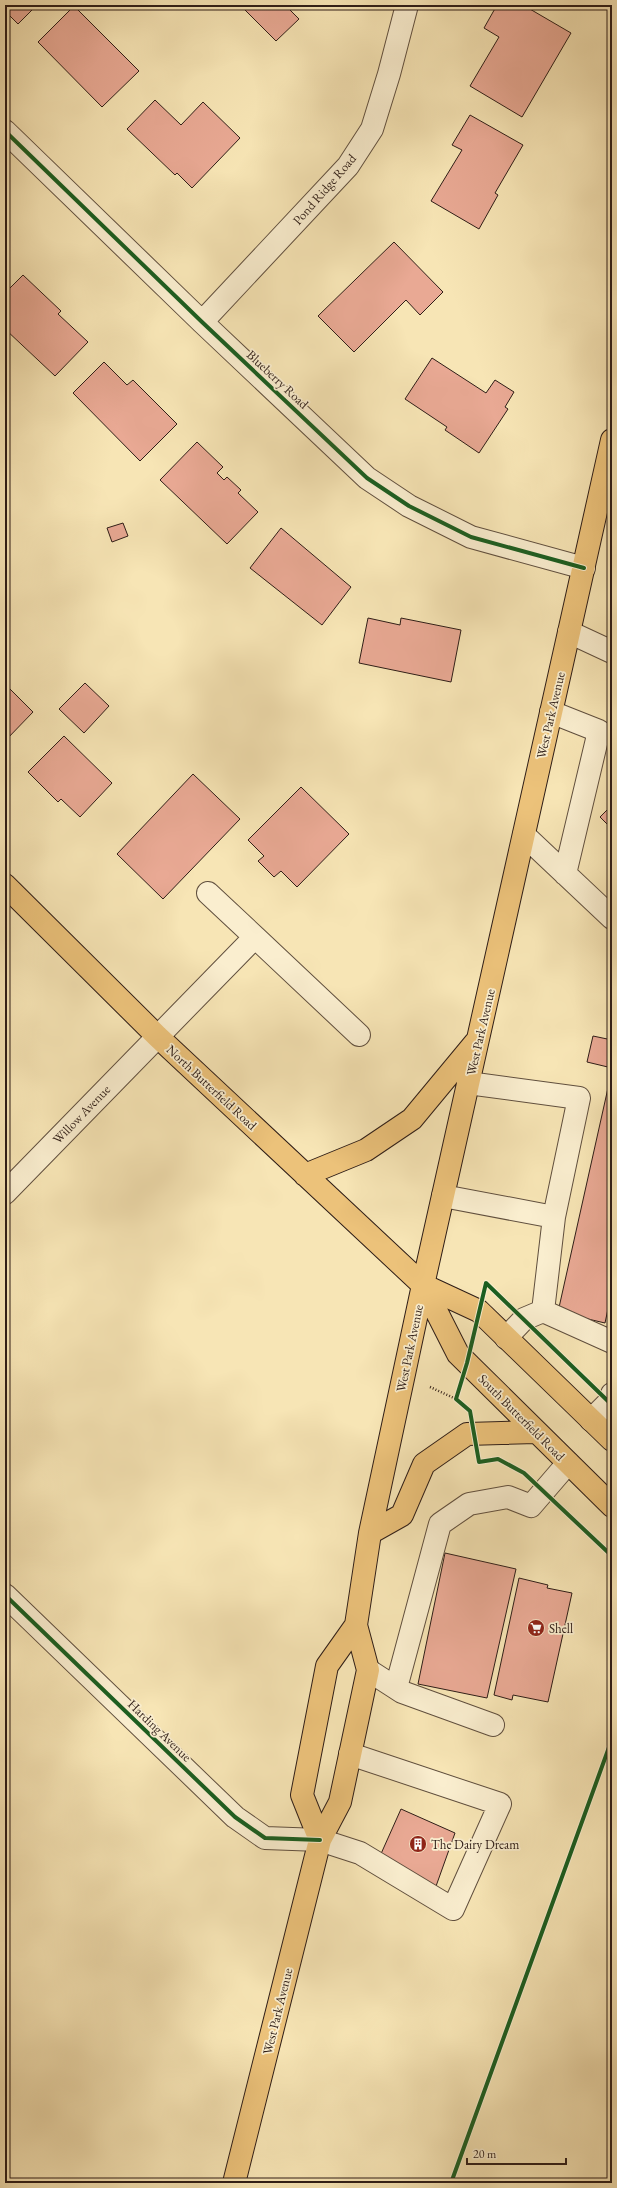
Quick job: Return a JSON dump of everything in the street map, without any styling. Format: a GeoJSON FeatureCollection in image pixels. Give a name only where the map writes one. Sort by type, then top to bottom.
{"type":"FeatureCollection","features":[{"type":"Feature","properties":{"kind":"main road","name":"West Park Avenue"},"geometry":{"type":"LineString","coordinates":[[234,2183],[320,1840],[340,1802],[368,1670],[356,1625],[370,1533],[423,1285],[612,440]]}},
{"type":"Feature","properties":{"kind":"main road","name":"North Butterfield Road"},"geometry":{"type":"LineString","coordinates":[[5,885],[157,1036],[423,1285]]}},
{"type":"Feature","properties":{"kind":"main road"},"geometry":{"type":"LineString","coordinates":[[305,1175],[366,1150],[412,1120],[478,1039]]}},
{"type":"Feature","properties":{"kind":"main road"},"geometry":{"type":"LineString","coordinates":[[423,1285],[479,1311],[612,1440]]}},
{"type":"Feature","properties":{"kind":"main road","name":"South Butterfield Road"},"geometry":{"type":"LineString","coordinates":[[423,1285],[458,1354],[612,1506]]}},
{"type":"Feature","properties":{"kind":"main road"},"geometry":{"type":"LineString","coordinates":[[370,1533],[402,1515],[424,1464],[467,1434],[536,1432]]}},
{"type":"Feature","properties":{"kind":"main road","name":"West Park Avenue"},"geometry":{"type":"LineString","coordinates":[[320,1840],[302,1795],[327,1666],[356,1625]]}},
{"type":"Feature","properties":{"kind":"street","name":"Pond Ridge Road"},"geometry":{"type":"LineString","coordinates":[[202,322],[348,166],[372,129],[389,74],[406,5]]}},
{"type":"Feature","properties":{"kind":"street","name":"Blueberry Road"},"geometry":{"type":"LineString","coordinates":[[5,131],[202,322],[367,478],[409,506],[471,537],[584,568]]}},
{"type":"Feature","properties":{"kind":"street"},"geometry":{"type":"LineString","coordinates":[[569,632],[612,652]]}},
{"type":"Feature","properties":{"kind":"street"},"geometry":{"type":"LineString","coordinates":[[551,712],[599,731],[565,874]]}},
{"type":"Feature","properties":{"kind":"street"},"geometry":{"type":"LineString","coordinates":[[524,835],[612,918]]}},
{"type":"Feature","properties":{"kind":"street"},"geometry":{"type":"LineString","coordinates":[[208,893],[359,1035]]}},
{"type":"Feature","properties":{"kind":"street","name":"Willow Avenue"},"geometry":{"type":"LineString","coordinates":[[5,1193],[255,937]]}},
{"type":"Feature","properties":{"kind":"street"},"geometry":{"type":"LineString","coordinates":[[468,1083],[579,1098],[554,1217],[543,1312]]}},
{"type":"Feature","properties":{"kind":"street"},"geometry":{"type":"LineString","coordinates":[[443,1196],[554,1217]]}},
{"type":"Feature","properties":{"kind":"street"},"geometry":{"type":"LineString","coordinates":[[506,1338],[524,1319],[543,1312],[612,1342]]}},
{"type":"Feature","properties":{"kind":"street"},"geometry":{"type":"LineString","coordinates":[[591,1420],[609,1402],[612,1394]]}},
{"type":"Feature","properties":{"kind":"street"},"geometry":{"type":"LineString","coordinates":[[396,1688],[440,1524],[469,1504],[508,1497],[531,1506],[568,1463]]}},
{"type":"Feature","properties":{"kind":"street","name":"Harding Avenue"},"geometry":{"type":"LineString","coordinates":[[5,1595],[235,1817],[265,1838],[320,1840],[360,1853],[453,1909],[500,1804],[350,1754]]}},
{"type":"Feature","properties":{"kind":"street"},"geometry":{"type":"LineString","coordinates":[[368,1670],[396,1688],[493,1725]]}},
{"type":"Feature","properties":{"kind":"path"},"geometry":{"type":"LineString","coordinates":[[429,1387],[456,1399]]}},
{"type":"Feature","properties":{"kind":"building"},"geometry":{"type":"Polygon","coordinates":[[[5,5],[37,5],[18,24],[5,11],[5,5]]]}},
{"type":"Feature","properties":{"kind":"building"},"geometry":{"type":"Polygon","coordinates":[[[240,5],[285,5],[299,19],[276,41],[240,5]]]}},
{"type":"Feature","properties":{"kind":"building"},"geometry":{"type":"Polygon","coordinates":[[[497,5],[523,5],[571,33],[522,117],[470,86],[499,37],[484,28],[497,5]]]}},
{"type":"Feature","properties":{"kind":"building"},"geometry":{"type":"Polygon","coordinates":[[[74,6],[139,71],[102,107],[38,42],[74,6]]]}},
{"type":"Feature","properties":{"kind":"building"},"geometry":{"type":"Polygon","coordinates":[[[155,100],[181,125],[203,102],[240,138],[192,188],[177,173],[175,175],[127,129],[155,100]]]}},
{"type":"Feature","properties":{"kind":"building"},"geometry":{"type":"Polygon","coordinates":[[[470,115],[523,145],[495,193],[498,195],[479,229],[431,201],[462,150],[452,145],[470,115]]]}},
{"type":"Feature","properties":{"kind":"building"},"geometry":{"type":"Polygon","coordinates":[[[394,242],[443,292],[420,315],[406,300],[354,352],[318,316],[394,242]]]}},
{"type":"Feature","properties":{"kind":"building"},"geometry":{"type":"Polygon","coordinates":[[[23,275],[61,311],[58,314],[88,342],[55,376],[5,329],[5,293],[23,275]]]}},
{"type":"Feature","properties":{"kind":"building"},"geometry":{"type":"Polygon","coordinates":[[[432,358],[486,393],[495,380],[514,392],[505,407],[508,409],[479,453],[445,430],[447,427],[405,399],[432,358]]]}},
{"type":"Feature","properties":{"kind":"building"},"geometry":{"type":"Polygon","coordinates":[[[104,362],[127,385],[133,380],[177,424],[140,461],[73,393],[104,362]]]}},
{"type":"Feature","properties":{"kind":"building"},"geometry":{"type":"Polygon","coordinates":[[[197,442],[223,467],[217,473],[224,480],[227,477],[241,490],[238,493],[258,512],[227,544],[160,480],[197,442]]]}},
{"type":"Feature","properties":{"kind":"building"},"geometry":{"type":"Polygon","coordinates":[[[123,523],[128,536],[112,542],[107,528],[123,523]]]}},
{"type":"Feature","properties":{"kind":"building"},"geometry":{"type":"Polygon","coordinates":[[[281,528],[351,587],[322,625],[250,568],[281,528]]]}},
{"type":"Feature","properties":{"kind":"building"},"geometry":{"type":"Polygon","coordinates":[[[368,618],[400,625],[401,618],[461,630],[451,682],[359,663],[368,618]]]}},
{"type":"Feature","properties":{"kind":"building"},"geometry":{"type":"Polygon","coordinates":[[[85,683],[109,706],[84,733],[59,709],[85,683]]]}},
{"type":"Feature","properties":{"kind":"building"},"geometry":{"type":"Polygon","coordinates":[[[6,685],[33,712],[5,741],[5,686],[6,685]]]}},
{"type":"Feature","properties":{"kind":"building"},"geometry":{"type":"Polygon","coordinates":[[[64,736],[112,783],[80,817],[61,799],[58,802],[28,772],[64,736]]]}},
{"type":"Feature","properties":{"kind":"building"},"geometry":{"type":"Polygon","coordinates":[[[193,774],[240,819],[163,899],[117,854],[193,774]]]}},
{"type":"Feature","properties":{"kind":"building"},"geometry":{"type":"Polygon","coordinates":[[[301,787],[349,834],[297,887],[281,871],[274,877],[258,861],[264,856],[248,840],[301,787]]]}},
{"type":"Feature","properties":{"kind":"building"},"geometry":{"type":"Polygon","coordinates":[[[612,805],[612,829],[600,817],[612,805]]]}},
{"type":"Feature","properties":{"kind":"building"},"geometry":{"type":"Polygon","coordinates":[[[593,1036],[612,1040],[612,1068],[587,1062],[593,1036]]]}},
{"type":"Feature","properties":{"kind":"building"},"geometry":{"type":"Polygon","coordinates":[[[610,1079],[612,1079],[612,1290],[605,1323],[558,1312],[610,1079]]]}},
{"type":"Feature","properties":{"kind":"building"},"geometry":{"type":"Polygon","coordinates":[[[445,1553],[516,1569],[487,1698],[418,1684],[445,1553]]]}},
{"type":"Feature","properties":{"kind":"building","name":"Shell"},"geometry":{"type":"Polygon","coordinates":[[[519,1578],[548,1585],[547,1588],[572,1593],[548,1702],[513,1695],[512,1700],[494,1695],[519,1578]]]}},
{"type":"Feature","properties":{"kind":"building","name":"The Dairy Dream"},"geometry":{"type":"Polygon","coordinates":[[[401,1809],[455,1833],[435,1889],[380,1856],[401,1809]]]}},
{"type":"Feature","properties":{"kind":"cycle path"},"geometry":{"type":"LineString","coordinates":[[5,131],[202,322],[367,478],[409,506],[471,537],[584,568]]}},
{"type":"Feature","properties":{"kind":"cycle path"},"geometry":{"type":"LineString","coordinates":[[612,1405],[486,1283],[467,1363],[456,1399],[470,1411],[479,1462],[498,1459],[524,1473],[612,1556]]}},
{"type":"Feature","properties":{"kind":"cycle path"},"geometry":{"type":"LineString","coordinates":[[5,1595],[235,1817],[265,1838],[320,1840]]}},
{"type":"Feature","properties":{"kind":"cycle path"},"geometry":{"type":"LineString","coordinates":[[451,2183],[612,1739]]}},
{"type":"Feature","properties":{"kind":"place","name":"Shell"},"geometry":{"type":"Point","coordinates":[536,1628]}},
{"type":"Feature","properties":{"kind":"place","name":"The Dairy Dream"},"geometry":{"type":"Point","coordinates":[418,1844]}}]}
